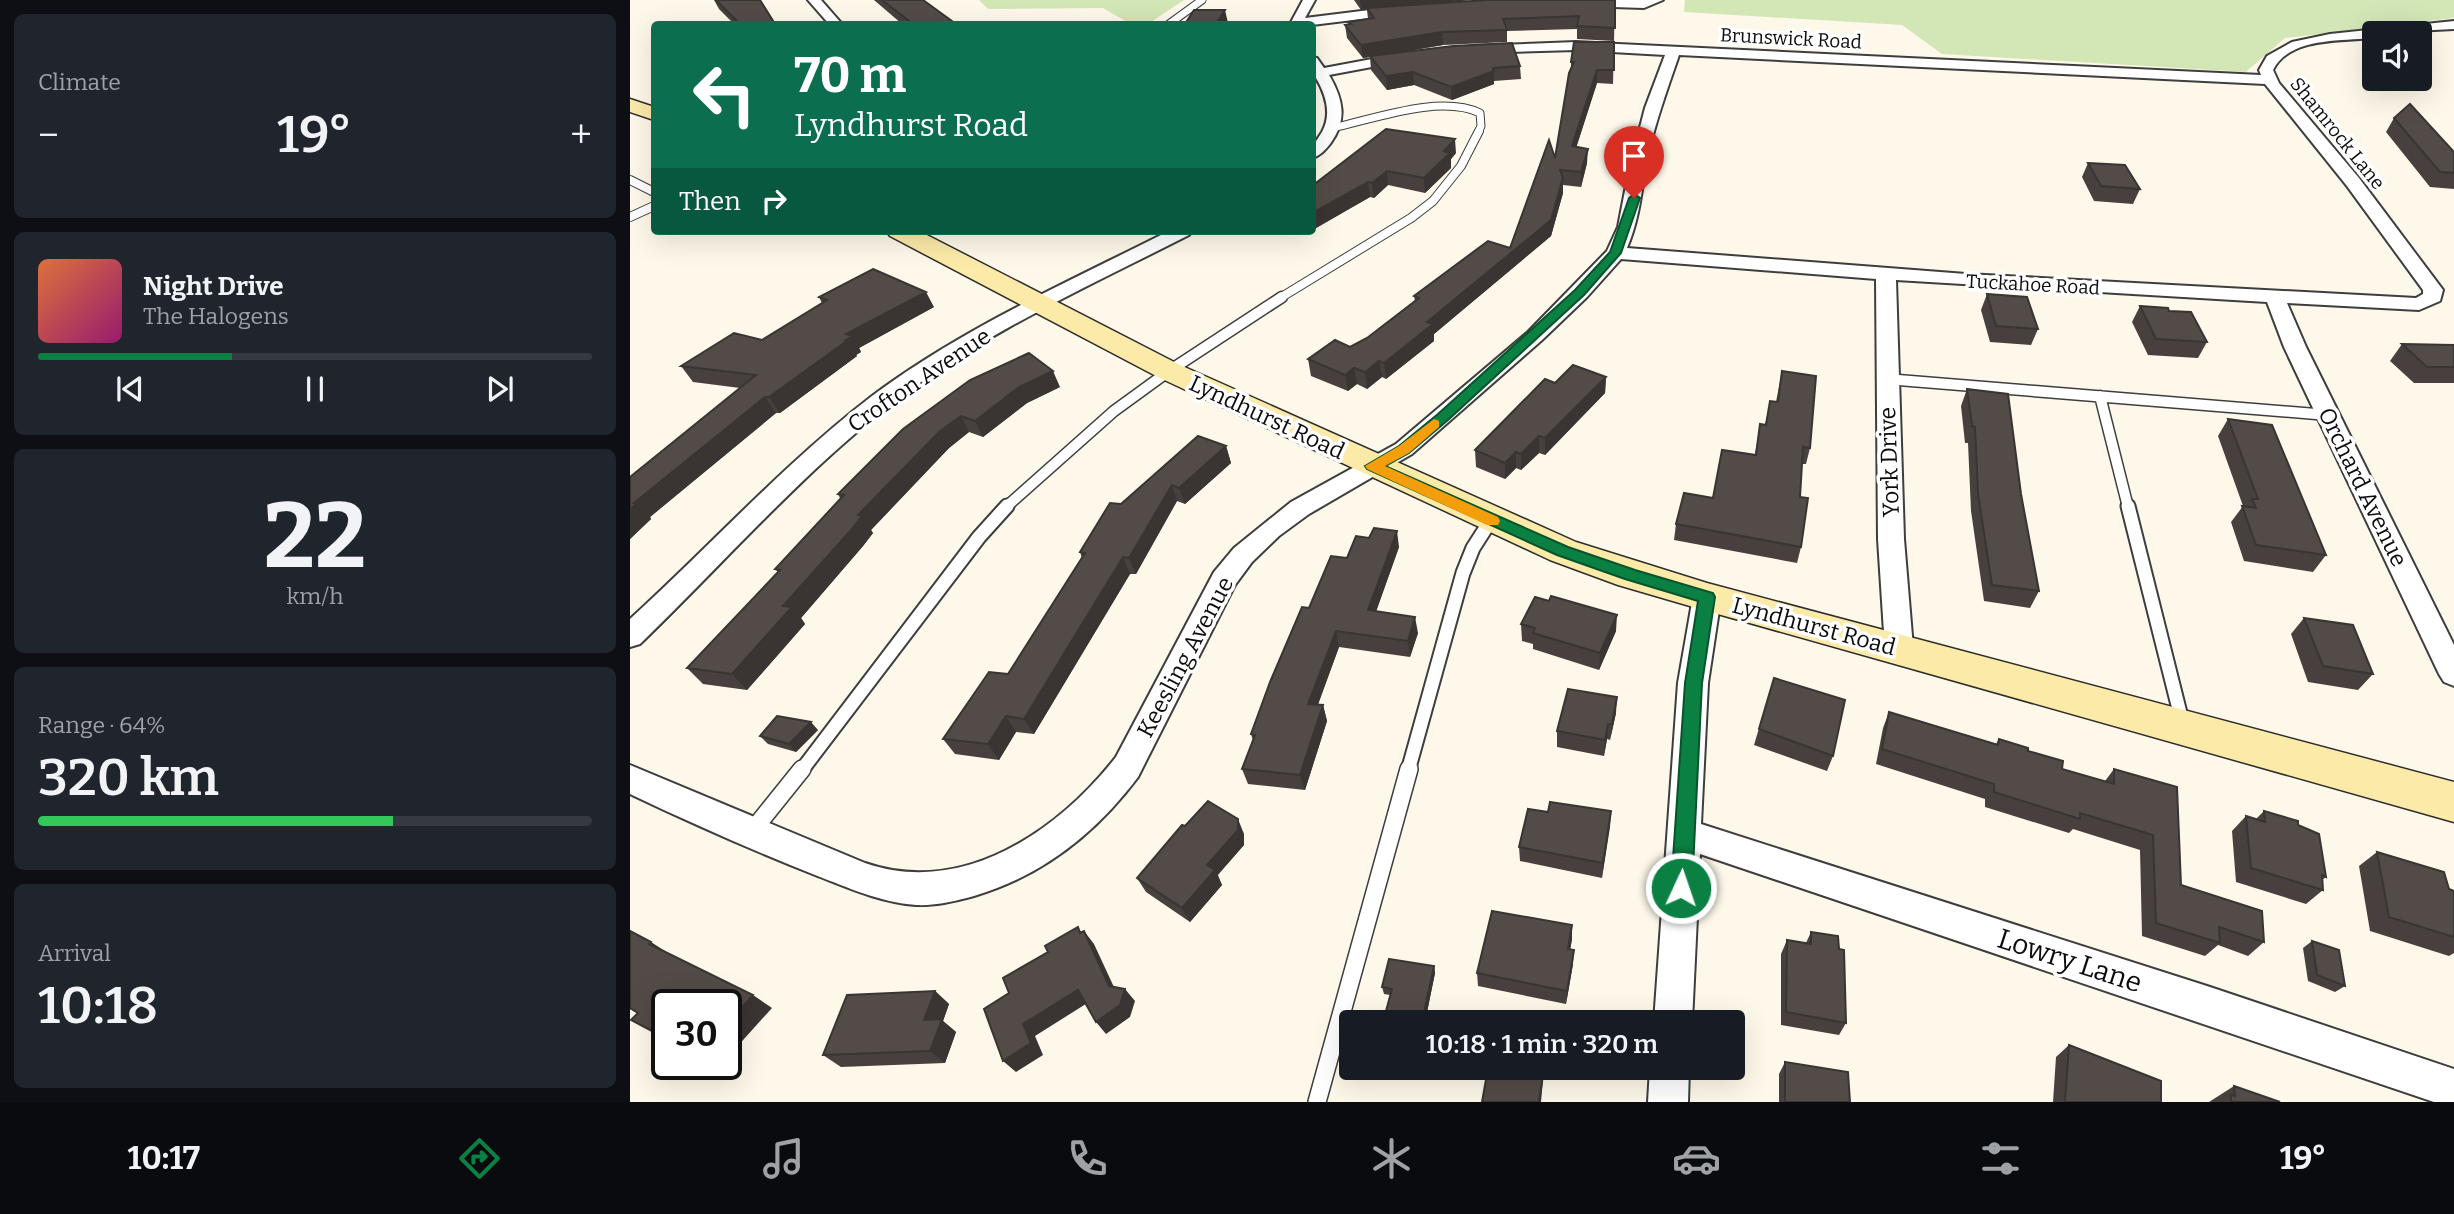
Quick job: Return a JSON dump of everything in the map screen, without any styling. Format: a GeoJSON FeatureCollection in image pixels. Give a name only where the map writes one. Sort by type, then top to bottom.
{"type":"FeatureCollection","features":[{"type":"Feature","properties":{"kind":"main road"},"geometry":{"type":"LineString","coordinates":[[630,105],[651,113]]}},
{"type":"Feature","properties":{"kind":"main road","name":"Lyndhurst Road"},"geometry":{"type":"LineString","coordinates":[[907,235],[1169,371],[1563,551],[1630,575],[1707,597],[2454,802]]}},
{"type":"Feature","properties":{"kind":"street"},"geometry":{"type":"LineString","coordinates":[[814,0],[833,21]]}},
{"type":"Feature","properties":{"kind":"street"},"geometry":{"type":"LineString","coordinates":[[1297,21],[1310,0]]}},
{"type":"Feature","properties":{"kind":"street"},"geometry":{"type":"LineString","coordinates":[[1573,2],[1644,4],[1657,0]]}},
{"type":"Feature","properties":{"kind":"street"},"geometry":{"type":"LineString","coordinates":[[1316,21],[1413,9]]}},
{"type":"Feature","properties":{"kind":"street","name":"Shamrock Lane"},"geometry":{"type":"LineString","coordinates":[[2432,27],[2454,25]]}},
{"type":"Feature","properties":{"kind":"street","name":"Shamrock Lane"},"geometry":{"type":"LineString","coordinates":[[2362,35],[2316,40],[2287,48],[2267,64],[2269,80],[2353,182],[2428,283]]}},
{"type":"Feature","properties":{"kind":"street","name":"Brunswick Road"},"geometry":{"type":"LineString","coordinates":[[1466,50],[1576,46],[2269,80]]}},
{"type":"Feature","properties":{"kind":"street","name":"Keesling Avenue"},"geometry":{"type":"LineString","coordinates":[[630,779],[751,834],[886,885],[925,888],[979,877],[1011,866],[1052,844],[1087,816],[1120,777],[1224,579],[1243,555],[1270,530],[1300,508],[1404,449],[1462,401],[1580,293],[1616,253],[1626,227],[1646,133],[1673,51]]}},
{"type":"Feature","properties":{"kind":"street"},"geometry":{"type":"LineString","coordinates":[[1316,69],[1416,55]]}},
{"type":"Feature","properties":{"kind":"street"},"geometry":{"type":"LineString","coordinates":[[1316,71],[1336,101],[1337,112],[1332,128],[1316,148]]}},
{"type":"Feature","properties":{"kind":"street","name":"Crofton Avenue"},"geometry":{"type":"LineString","coordinates":[[630,636],[772,496],[865,413],[942,359],[1175,235]]}},
{"type":"Feature","properties":{"kind":"street","name":"Tuckahoe Road"},"geometry":{"type":"LineString","coordinates":[[1616,253],[1886,275],[2419,304],[2433,297],[2433,290],[2428,283]]}},
{"type":"Feature","properties":{"kind":"street","name":"York Drive"},"geometry":{"type":"LineString","coordinates":[[1886,275],[1891,539],[1899,648]]}},
{"type":"Feature","properties":{"kind":"street","name":"Orchard Avenue"},"geometry":{"type":"LineString","coordinates":[[2275,298],[2328,415],[2454,674]]}},
{"type":"Feature","properties":{"kind":"street"},"geometry":{"type":"LineString","coordinates":[[1674,1010],[1693,683],[1707,597]]}},
{"type":"Feature","properties":{"kind":"street","name":"Lowry Lane"},"geometry":{"type":"LineString","coordinates":[[1685,834],[2454,1089]]}},
{"type":"Feature","properties":{"kind":"street"},"geometry":{"type":"LineString","coordinates":[[1668,1102],[1669,1080]]}},
{"type":"Feature","properties":{"kind":"lane"},"geometry":{"type":"LineString","coordinates":[[1173,21],[1202,0]]}},
{"type":"Feature","properties":{"kind":"lane"},"geometry":{"type":"LineString","coordinates":[[751,834],[979,537],[1019,493],[1057,457],[1169,371],[1272,303],[1411,218],[1433,201],[1461,166],[1481,126],[1480,113],[1475,108],[1452,106],[1332,128]]}},
{"type":"Feature","properties":{"kind":"lane"},"geometry":{"type":"LineString","coordinates":[[630,180],[651,190]]}},
{"type":"Feature","properties":{"kind":"lane"},"geometry":{"type":"LineString","coordinates":[[630,190],[641,185]]}},
{"type":"Feature","properties":{"kind":"lane"},"geometry":{"type":"LineString","coordinates":[[630,217],[651,207]]}},
{"type":"Feature","properties":{"kind":"lane"},"geometry":{"type":"LineString","coordinates":[[1886,379],[2328,415]]}},
{"type":"Feature","properties":{"kind":"lane"},"geometry":{"type":"LineString","coordinates":[[2099,396],[2183,727]]}},
{"type":"Feature","properties":{"kind":"lane"},"geometry":{"type":"LineString","coordinates":[[1317,1102],[1463,573],[1473,548],[1491,520]]}},
{"type":"Feature","properties":{"kind":"green space"},"geometry":{"type":"Polygon","coordinates":[[[979,0],[1184,0],[1152,21],[1125,21],[1103,8],[988,9],[979,0]]]}},
{"type":"Feature","properties":{"kind":"green space"},"geometry":{"type":"Polygon","coordinates":[[[1685,0],[2454,0],[2454,18],[2429,21],[2362,21],[2362,29],[2285,38],[2246,72],[1942,54],[1902,25],[1684,12],[1685,0]]]}},
{"type":"Feature","properties":{"kind":"building"},"geometry":{"type":"Polygon","coordinates":[[[716,0],[760,0],[773,21],[737,21],[716,0]]]}},
{"type":"Feature","properties":{"kind":"building"},"geometry":{"type":"Polygon","coordinates":[[[882,0],[923,0],[952,21],[909,21],[882,0]]]}},
{"type":"Feature","properties":{"kind":"building"},"geometry":{"type":"Polygon","coordinates":[[[1487,0],[1615,0],[1615,28],[1577,26],[1579,16],[1503,19],[1507,30],[1442,32],[1361,45],[1345,25],[1351,24],[1348,22],[1374,18],[1367,8],[1487,0]]]}},
{"type":"Feature","properties":{"kind":"building"},"geometry":{"type":"Polygon","coordinates":[[[1194,10],[1225,10],[1218,21],[1187,21],[1194,10]]]}},
{"type":"Feature","properties":{"kind":"building"},"geometry":{"type":"Polygon","coordinates":[[[1574,42],[1614,42],[1614,70],[1597,70],[1572,146],[1588,149],[1581,172],[1560,170],[1563,178],[1551,220],[1427,322],[1433,324],[1384,363],[1379,361],[1365,372],[1354,368],[1345,375],[1308,359],[1335,340],[1350,347],[1367,338],[1419,298],[1414,296],[1488,241],[1510,248],[1549,140],[1555,158],[1569,73],[1574,62],[1571,62],[1574,42]]]}},
{"type":"Feature","properties":{"kind":"building"},"geometry":{"type":"Polygon","coordinates":[[[1512,43],[1520,66],[1493,68],[1494,71],[1451,87],[1413,72],[1386,76],[1370,56],[1453,46],[1512,43]]]}},
{"type":"Feature","properties":{"kind":"building"},"geometry":{"type":"Polygon","coordinates":[[[2410,104],[2454,152],[2454,173],[2440,172],[2394,118],[2410,104]]]}},
{"type":"Feature","properties":{"kind":"building"},"geometry":{"type":"Polygon","coordinates":[[[1386,129],[1455,139],[1444,151],[1450,153],[1424,178],[1387,171],[1372,183],[1368,182],[1316,211],[1316,183],[1386,129]]]}},
{"type":"Feature","properties":{"kind":"building"},"geometry":{"type":"Polygon","coordinates":[[[2088,163],[2125,165],[2140,189],[2101,186],[2088,163]]]}},
{"type":"Feature","properties":{"kind":"building"},"geometry":{"type":"Polygon","coordinates":[[[873,269],[926,292],[846,334],[852,336],[769,397],[765,397],[634,503],[637,503],[630,510],[630,477],[756,375],[681,366],[734,333],[762,340],[827,300],[819,297],[873,269]]]}},
{"type":"Feature","properties":{"kind":"building"},"geometry":{"type":"Polygon","coordinates":[[[1987,294],[2027,297],[2038,329],[1996,326],[1987,294]]]}},
{"type":"Feature","properties":{"kind":"building"},"geometry":{"type":"Polygon","coordinates":[[[2140,306],[2191,312],[2207,342],[2156,339],[2140,306]]]}},
{"type":"Feature","properties":{"kind":"building"},"geometry":{"type":"Polygon","coordinates":[[[2402,344],[2454,345],[2454,367],[2427,367],[2402,344]]]}},
{"type":"Feature","properties":{"kind":"building"},"geometry":{"type":"Polygon","coordinates":[[[1029,353],[1053,371],[1019,387],[975,421],[961,416],[940,431],[858,515],[862,516],[852,529],[783,606],[792,607],[732,674],[687,668],[780,570],[775,569],[844,495],[838,494],[903,429],[970,380],[1029,353]]]}},
{"type":"Feature","properties":{"kind":"building"},"geometry":{"type":"Polygon","coordinates":[[[1573,365],[1606,377],[1545,438],[1539,436],[1521,454],[1516,452],[1505,463],[1475,450],[1545,379],[1555,383],[1573,365]]]}},
{"type":"Feature","properties":{"kind":"building"},"geometry":{"type":"Polygon","coordinates":[[[1782,371],[1816,376],[1810,448],[1803,447],[1800,497],[1808,498],[1801,547],[1676,524],[1684,493],[1713,498],[1722,450],[1756,455],[1760,424],[1766,425],[1770,401],[1778,402],[1782,371]]]}},
{"type":"Feature","properties":{"kind":"building"},"geometry":{"type":"Polygon","coordinates":[[[1967,389],[2008,394],[2021,494],[2039,591],[1992,585],[1978,494],[1975,427],[1972,426],[1967,389]]]}},
{"type":"Feature","properties":{"kind":"building"},"geometry":{"type":"Polygon","coordinates":[[[2228,419],[2272,425],[2326,555],[2256,545],[2242,506],[2256,508],[2252,499],[2258,499],[2228,419]]]}},
{"type":"Feature","properties":{"kind":"building"},"geometry":{"type":"Polygon","coordinates":[[[1198,436],[1226,446],[1179,488],[1172,485],[1129,558],[1123,557],[1024,719],[1006,716],[988,744],[943,739],[989,672],[1008,674],[1085,553],[1080,552],[1110,503],[1121,504],[1198,436]]]}},
{"type":"Feature","properties":{"kind":"building"},"geometry":{"type":"Polygon","coordinates":[[[1374,528],[1397,531],[1368,610],[1415,617],[1408,641],[1336,631],[1308,704],[1323,705],[1300,775],[1242,769],[1255,735],[1251,734],[1270,682],[1302,607],[1309,608],[1331,556],[1347,558],[1356,536],[1369,538],[1374,528]]]}},
{"type":"Feature","properties":{"kind":"building"},"geometry":{"type":"Polygon","coordinates":[[[1551,596],[1617,615],[1600,653],[1533,633],[1535,628],[1521,624],[1535,597],[1549,601],[1551,596]]]}},
{"type":"Feature","properties":{"kind":"building"},"geometry":{"type":"Polygon","coordinates":[[[2304,618],[2353,625],[2373,674],[2323,666],[2304,618]]]}},
{"type":"Feature","properties":{"kind":"building"},"geometry":{"type":"Polygon","coordinates":[[[1774,678],[1845,700],[1833,756],[1759,729],[1774,678]]]}},
{"type":"Feature","properties":{"kind":"building"},"geometry":{"type":"Polygon","coordinates":[[[1568,689],[1617,697],[1612,724],[1608,724],[1605,740],[1557,731],[1568,689]]]}},
{"type":"Feature","properties":{"kind":"building"},"geometry":{"type":"Polygon","coordinates":[[[1889,712],[1998,745],[1999,739],[2028,748],[2028,751],[2063,761],[2062,769],[2114,784],[2114,769],[2177,787],[2181,885],[2262,911],[2264,942],[2219,927],[2220,943],[2156,923],[2153,835],[2080,813],[2080,819],[1994,792],[1994,784],[1882,749],[1889,712]]]}},
{"type":"Feature","properties":{"kind":"building"},"geometry":{"type":"Polygon","coordinates":[[[777,716],[811,722],[789,744],[760,736],[777,716]]]}},
{"type":"Feature","properties":{"kind":"building"},"geometry":{"type":"Polygon","coordinates":[[[1208,801],[1238,819],[1238,830],[1207,865],[1215,870],[1182,908],[1137,878],[1182,825],[1185,826],[1208,801]]]}},
{"type":"Feature","properties":{"kind":"building"},"geometry":{"type":"Polygon","coordinates":[[[1550,802],[1611,811],[1603,863],[1519,847],[1528,809],[1548,812],[1550,802]]]}},
{"type":"Feature","properties":{"kind":"building"},"geometry":{"type":"Polygon","coordinates":[[[2264,811],[2298,821],[2298,825],[2319,834],[2326,877],[2322,875],[2323,890],[2251,868],[2246,816],[2265,822],[2264,811]]]}},
{"type":"Feature","properties":{"kind":"building"},"geometry":{"type":"Polygon","coordinates":[[[2377,852],[2444,872],[2449,889],[2454,891],[2454,937],[2389,917],[2377,852]]]}},
{"type":"Feature","properties":{"kind":"building"},"geometry":{"type":"Polygon","coordinates":[[[1492,911],[1572,925],[1568,949],[1574,950],[1567,991],[1477,973],[1492,911]]]}},
{"type":"Feature","properties":{"kind":"building"},"geometry":{"type":"Polygon","coordinates":[[[1078,927],[1080,933],[1084,931],[1109,986],[1125,989],[1120,1005],[1096,1022],[1078,990],[1023,1024],[1031,1043],[1003,1061],[984,1009],[1009,993],[1003,978],[1048,952],[1045,946],[1078,927]]]}},
{"type":"Feature","properties":{"kind":"building"},"geometry":{"type":"Polygon","coordinates":[[[630,931],[651,942],[649,944],[741,989],[651,989],[651,1031],[631,1020],[638,1013],[630,1008],[630,931]]]}},
{"type":"Feature","properties":{"kind":"building"},"geometry":{"type":"Polygon","coordinates":[[[1811,932],[1838,936],[1839,949],[1844,950],[1846,1023],[1786,1012],[1787,940],[1811,944],[1811,932]]]}},
{"type":"Feature","properties":{"kind":"building"},"geometry":{"type":"Polygon","coordinates":[[[2312,941],[2339,950],[2345,986],[2317,975],[2312,941]]]}},
{"type":"Feature","properties":{"kind":"building"},"geometry":{"type":"Polygon","coordinates":[[[1389,959],[1434,966],[1425,1010],[1386,1010],[1392,989],[1382,987],[1389,959]]]}},
{"type":"Feature","properties":{"kind":"building"},"geometry":{"type":"Polygon","coordinates":[[[742,990],[753,995],[742,1007],[742,990]]]}},
{"type":"Feature","properties":{"kind":"building"},"geometry":{"type":"Polygon","coordinates":[[[935,991],[924,1020],[942,1019],[930,1051],[823,1055],[847,995],[935,991]]]}},
{"type":"Feature","properties":{"kind":"building"},"geometry":{"type":"Polygon","coordinates":[[[2069,1045],[2161,1081],[2161,1102],[2065,1102],[2069,1045]]]}},
{"type":"Feature","properties":{"kind":"building"},"geometry":{"type":"Polygon","coordinates":[[[1785,1062],[1848,1072],[1850,1102],[1785,1102],[1785,1062]]]}},
{"type":"Feature","properties":{"kind":"building"},"geometry":{"type":"Polygon","coordinates":[[[1486,1080],[1542,1080],[1539,1102],[1482,1102],[1486,1080]]]}},
{"type":"Feature","properties":{"kind":"building"},"geometry":{"type":"Polygon","coordinates":[[[2234,1086],[2280,1102],[2231,1102],[2231,1095],[2235,1096],[2234,1086]]]}},
{"type":"Feature","properties":{"kind":"slow traffic"},"geometry":{"type":"LineString","coordinates":[[1434,424],[1404,449],[1373,466],[1492,521]]}},
{"type":"Feature","properties":{"kind":"route"},"geometry":{"type":"LineString","coordinates":[[1634,198],[1616,253],[1580,293],[1443,417],[1404,449],[1373,466],[1563,551],[1630,575],[1707,597],[1693,683],[1681,888]]}}]}
